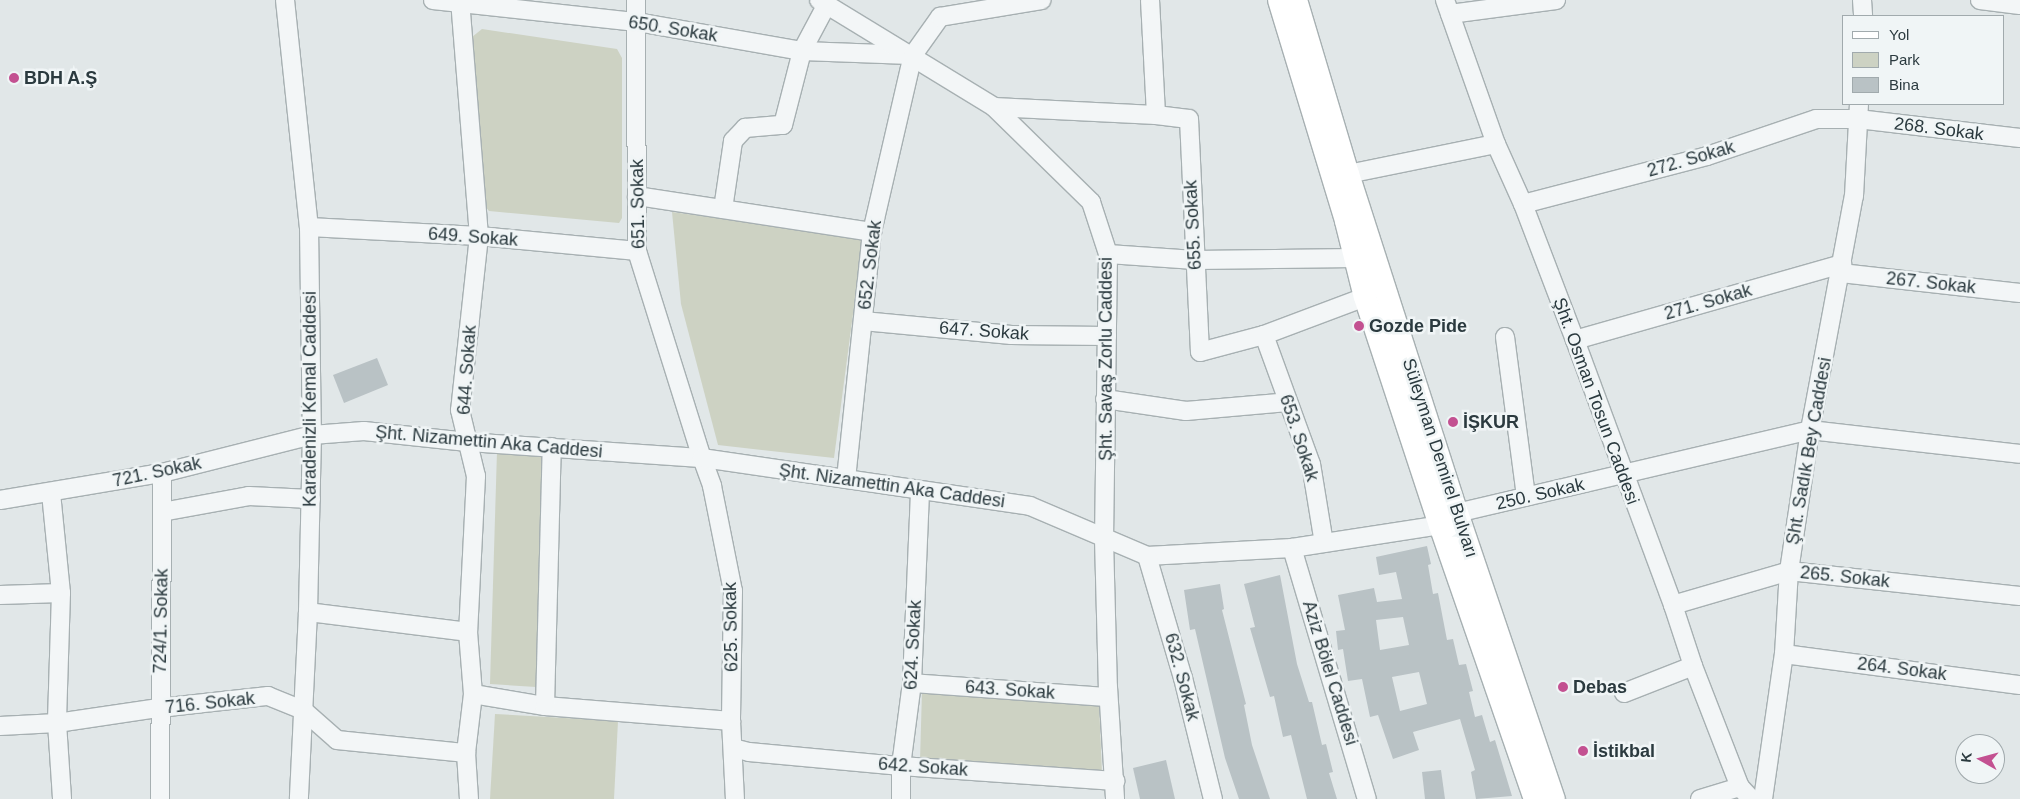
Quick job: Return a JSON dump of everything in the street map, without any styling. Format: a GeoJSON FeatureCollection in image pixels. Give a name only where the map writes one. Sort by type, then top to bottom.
{"type":"FeatureCollection","features":[{"type":"Feature","properties":{"kind":"main road","name":"Süleyman Demirel Bulvarı"},"geometry":{"type":"LineString","coordinates":[[1279,0],[1365,297],[1554,799]]}},
{"type":"Feature","properties":{"kind":"main road","name":"Süleyman Demirel Bulvarı"},"geometry":{"type":"LineString","coordinates":[[1296,0],[1448,519],[1535,799]]}},
{"type":"Feature","properties":{"kind":"street","name":"Karadenizli Kemal Caddesi"},"geometry":{"type":"LineString","coordinates":[[285,0],[309,227],[311,499],[308,612],[299,799]]}},
{"type":"Feature","properties":{"kind":"street","name":"650. Sokak"},"geometry":{"type":"LineString","coordinates":[[433,0],[637,22],[802,51],[912,55]]}},
{"type":"Feature","properties":{"kind":"street","name":"651. Sokak"},"geometry":{"type":"LineString","coordinates":[[636,0],[637,251],[702,458]]}},
{"type":"Feature","properties":{"kind":"street"},"geometry":{"type":"LineString","coordinates":[[912,55],[940,17],[954,7],[1042,0]]}},
{"type":"Feature","properties":{"kind":"street"},"geometry":{"type":"LineString","coordinates":[[1150,0],[1156,115]]}},
{"type":"Feature","properties":{"kind":"street"},"geometry":{"type":"LineString","coordinates":[[1448,7],[1556,0]]}},
{"type":"Feature","properties":{"kind":"street"},"geometry":{"type":"LineString","coordinates":[[1862,0],[1863,15]]}},
{"type":"Feature","properties":{"kind":"street"},"geometry":{"type":"LineString","coordinates":[[1980,0],[2020,5]]}},
{"type":"Feature","properties":{"kind":"street","name":"644. Sokak"},"geometry":{"type":"LineString","coordinates":[[460,2],[479,236],[460,410],[476,476],[468,632],[473,694],[466,753],[469,799]]}},
{"type":"Feature","properties":{"kind":"street"},"geometry":{"type":"LineString","coordinates":[[723,209],[732,141],[744,128],[783,125],[802,51],[823,2]]}},
{"type":"Feature","properties":{"kind":"street","name":"Şht. Savaş Zorlu Caddesi"},"geometry":{"type":"LineString","coordinates":[[823,2],[994,107],[1091,202],[1108,254],[1104,539],[1108,697],[1115,799]]}},
{"type":"Feature","properties":{"kind":"street","name":"Şht. Osman Tosun Caddesi"},"geometry":{"type":"LineString","coordinates":[[1448,7],[1496,144],[1523,204],[1575,340],[1623,475],[1673,605],[1693,666],[1746,793]]}},
{"type":"Feature","properties":{"kind":"street","name":"652. Sokak"},"geometry":{"type":"LineString","coordinates":[[846,479],[872,232],[912,55]]}},
{"type":"Feature","properties":{"kind":"street","name":"655. Sokak"},"geometry":{"type":"LineString","coordinates":[[994,107],[1156,115],[1189,119],[1200,352],[1264,335],[1365,297]]}},
{"type":"Feature","properties":{"kind":"street","name":"268. Sokak"},"geometry":{"type":"LineString","coordinates":[[1858,112],[2020,138]]}},
{"type":"Feature","properties":{"kind":"street","name":"272. Sokak"},"geometry":{"type":"LineString","coordinates":[[1523,204],[1707,156],[1816,119],[1858,112]]}},
{"type":"Feature","properties":{"kind":"street","name":"Şht. Sadık Bey Caddesi"},"geometry":{"type":"LineString","coordinates":[[1763,799],[1784,654],[1789,572],[1810,430],[1842,269],[1854,196],[1858,112]]}},
{"type":"Feature","properties":{"kind":"street"},"geometry":{"type":"LineString","coordinates":[[1348,174],[1496,144]]}},
{"type":"Feature","properties":{"kind":"street"},"geometry":{"type":"LineString","coordinates":[[637,196],[872,232]]}},
{"type":"Feature","properties":{"kind":"street","name":"649. Sokak"},"geometry":{"type":"LineString","coordinates":[[309,227],[479,236],[637,251]]}},
{"type":"Feature","properties":{"kind":"street"},"geometry":{"type":"LineString","coordinates":[[1108,254],[1195,260],[1355,258]]}},
{"type":"Feature","properties":{"kind":"street","name":"267. Sokak"},"geometry":{"type":"LineString","coordinates":[[1842,269],[2020,293]]}},
{"type":"Feature","properties":{"kind":"street","name":"271. Sokak"},"geometry":{"type":"LineString","coordinates":[[1575,340],[1842,269]]}},
{"type":"Feature","properties":{"kind":"street","name":"647. Sokak"},"geometry":{"type":"LineString","coordinates":[[862,321],[1010,335],[1107,336]]}},
{"type":"Feature","properties":{"kind":"street","name":"653. Sokak"},"geometry":{"type":"LineString","coordinates":[[1264,335],[1311,464],[1324,543]]}},
{"type":"Feature","properties":{"kind":"street"},"geometry":{"type":"LineString","coordinates":[[1505,337],[1526,497]]}},
{"type":"Feature","properties":{"kind":"street"},"geometry":{"type":"LineString","coordinates":[[1105,399],[1186,411],[1288,402]]}},
{"type":"Feature","properties":{"kind":"street"},"geometry":{"type":"LineString","coordinates":[[1810,430],[2020,454]]}},
{"type":"Feature","properties":{"kind":"street","name":"250. Sokak"},"geometry":{"type":"LineString","coordinates":[[1448,519],[1526,497],[1810,430]]}},
{"type":"Feature","properties":{"kind":"street","name":"Şht. Nizamettin Aka Caddesi"},"geometry":{"type":"LineString","coordinates":[[312,435],[364,431],[467,442],[702,458],[1030,506],[1147,556],[1292,548],[1448,519]]}},
{"type":"Feature","properties":{"kind":"street","name":"721. Sokak"},"geometry":{"type":"LineString","coordinates":[[0,500],[162,473],[312,435]]}},
{"type":"Feature","properties":{"kind":"street"},"geometry":{"type":"LineString","coordinates":[[545,706],[552,447]]}},
{"type":"Feature","properties":{"kind":"street","name":"625. Sokak"},"geometry":{"type":"LineString","coordinates":[[702,458],[712,486],[733,591],[731,721],[735,799]]}},
{"type":"Feature","properties":{"kind":"street","name":"724/1. Sokak"},"geometry":{"type":"LineString","coordinates":[[160,799],[162,473]]}},
{"type":"Feature","properties":{"kind":"street","name":"624. Sokak"},"geometry":{"type":"LineString","coordinates":[[901,799],[901,766],[912,683],[920,490]]}},
{"type":"Feature","properties":{"kind":"street"},"geometry":{"type":"LineString","coordinates":[[51,493],[61,593],[57,723],[62,799]]}},
{"type":"Feature","properties":{"kind":"street"},"geometry":{"type":"LineString","coordinates":[[162,512],[249,496],[311,499]]}},
{"type":"Feature","properties":{"kind":"street","name":"Aziz Bölel Caddesi"},"geometry":{"type":"LineString","coordinates":[[1292,548],[1368,799]]}},
{"type":"Feature","properties":{"kind":"street","name":"632. Sokak"},"geometry":{"type":"LineString","coordinates":[[1147,556],[1183,678],[1213,799]]}},
{"type":"Feature","properties":{"kind":"street","name":"265. Sokak"},"geometry":{"type":"LineString","coordinates":[[1673,605],[1789,572],[2020,596]]}},
{"type":"Feature","properties":{"kind":"street"},"geometry":{"type":"LineString","coordinates":[[0,595],[61,593]]}},
{"type":"Feature","properties":{"kind":"street"},"geometry":{"type":"LineString","coordinates":[[308,612],[468,632]]}},
{"type":"Feature","properties":{"kind":"street","name":"264. Sokak"},"geometry":{"type":"LineString","coordinates":[[1784,654],[2020,684]]}},
{"type":"Feature","properties":{"kind":"street"},"geometry":{"type":"LineString","coordinates":[[1624,693],[1693,666]]}},
{"type":"Feature","properties":{"kind":"street","name":"643. Sokak"},"geometry":{"type":"LineString","coordinates":[[912,683],[1108,697]]}},
{"type":"Feature","properties":{"kind":"street"},"geometry":{"type":"LineString","coordinates":[[473,694],[545,706],[731,721]]}},
{"type":"Feature","properties":{"kind":"street","name":"716. Sokak"},"geometry":{"type":"LineString","coordinates":[[0,726],[57,723],[160,708],[268,696],[302,710],[337,740],[466,753]]}},
{"type":"Feature","properties":{"kind":"street","name":"642. Sokak"},"geometry":{"type":"LineString","coordinates":[[733,748],[749,752],[901,766],[1115,781]]}},
{"type":"Feature","properties":{"kind":"street"},"geometry":{"type":"LineString","coordinates":[[1700,799],[1746,793]]}},
{"type":"Feature","properties":{"kind":"green space"},"geometry":{"type":"Polygon","coordinates":[[[482,29],[617,49],[622,58],[622,218],[619,223],[489,211],[483,204],[472,37],[482,29]]]}},
{"type":"Feature","properties":{"kind":"green space"},"geometry":{"type":"Polygon","coordinates":[[[672,212],[863,238],[834,458],[718,445],[681,304],[672,212]]]}},
{"type":"Feature","properties":{"kind":"green space"},"geometry":{"type":"Polygon","coordinates":[[[497,451],[544,455],[536,687],[490,684],[497,451]]]}},
{"type":"Feature","properties":{"kind":"green space"},"geometry":{"type":"Polygon","coordinates":[[[922,691],[1099,703],[1102,773],[920,761],[922,691]]]}},
{"type":"Feature","properties":{"kind":"green space"},"geometry":{"type":"Polygon","coordinates":[[[495,714],[618,721],[614,799],[490,799],[495,714]]]}},
{"type":"Feature","properties":{"kind":"building"},"geometry":{"type":"Polygon","coordinates":[[[377,358],[388,385],[344,403],[333,375],[377,358]]]}},
{"type":"Feature","properties":{"kind":"building"},"geometry":{"type":"Polygon","coordinates":[[[1427,546],[1431,564],[1428,565],[1433,594],[1438,593],[1447,640],[1453,639],[1459,665],[1466,664],[1473,691],[1469,692],[1475,717],[1482,715],[1490,742],[1495,740],[1512,796],[1476,799],[1471,772],[1475,770],[1460,719],[1413,732],[1419,750],[1393,759],[1378,715],[1370,717],[1362,679],[1348,681],[1343,649],[1338,650],[1336,631],[1345,630],[1338,595],[1374,588],[1377,602],[1402,599],[1396,572],[1379,575],[1376,557],[1427,546]],[[1403,617],[1376,620],[1380,650],[1409,645],[1403,617]],[[1419,672],[1392,677],[1400,711],[1427,704],[1419,672]]]}},
{"type":"Feature","properties":{"kind":"building"},"geometry":{"type":"Polygon","coordinates":[[[1280,575],[1297,664],[1309,702],[1312,702],[1322,745],[1326,744],[1333,772],[1329,773],[1337,799],[1307,799],[1291,735],[1283,737],[1274,696],[1270,697],[1250,628],[1255,627],[1244,584],[1280,575]]]}},
{"type":"Feature","properties":{"kind":"building"},"geometry":{"type":"Polygon","coordinates":[[[1220,584],[1224,609],[1222,610],[1246,704],[1244,705],[1252,745],[1270,799],[1239,799],[1225,758],[1195,629],[1190,630],[1184,590],[1220,584]]]}},
{"type":"Feature","properties":{"kind":"building"},"geometry":{"type":"Polygon","coordinates":[[[1166,760],[1175,799],[1140,799],[1133,768],[1166,760]]]}},
{"type":"Feature","properties":{"kind":"building"},"geometry":{"type":"Polygon","coordinates":[[[1441,770],[1445,799],[1425,799],[1422,772],[1441,770]]]}},
{"type":"Feature","properties":{"kind":"place","name":"BDH A.Ş"},"geometry":{"type":"Point","coordinates":[14,78]}},
{"type":"Feature","properties":{"kind":"place","name":"Gozde Pide"},"geometry":{"type":"Point","coordinates":[1359,326]}},
{"type":"Feature","properties":{"kind":"place","name":"İŞKUR"},"geometry":{"type":"Point","coordinates":[1453,422]}},
{"type":"Feature","properties":{"kind":"place","name":"Debas"},"geometry":{"type":"Point","coordinates":[1563,687]}},
{"type":"Feature","properties":{"kind":"place","name":"İstikbal"},"geometry":{"type":"Point","coordinates":[1583,751]}}]}
